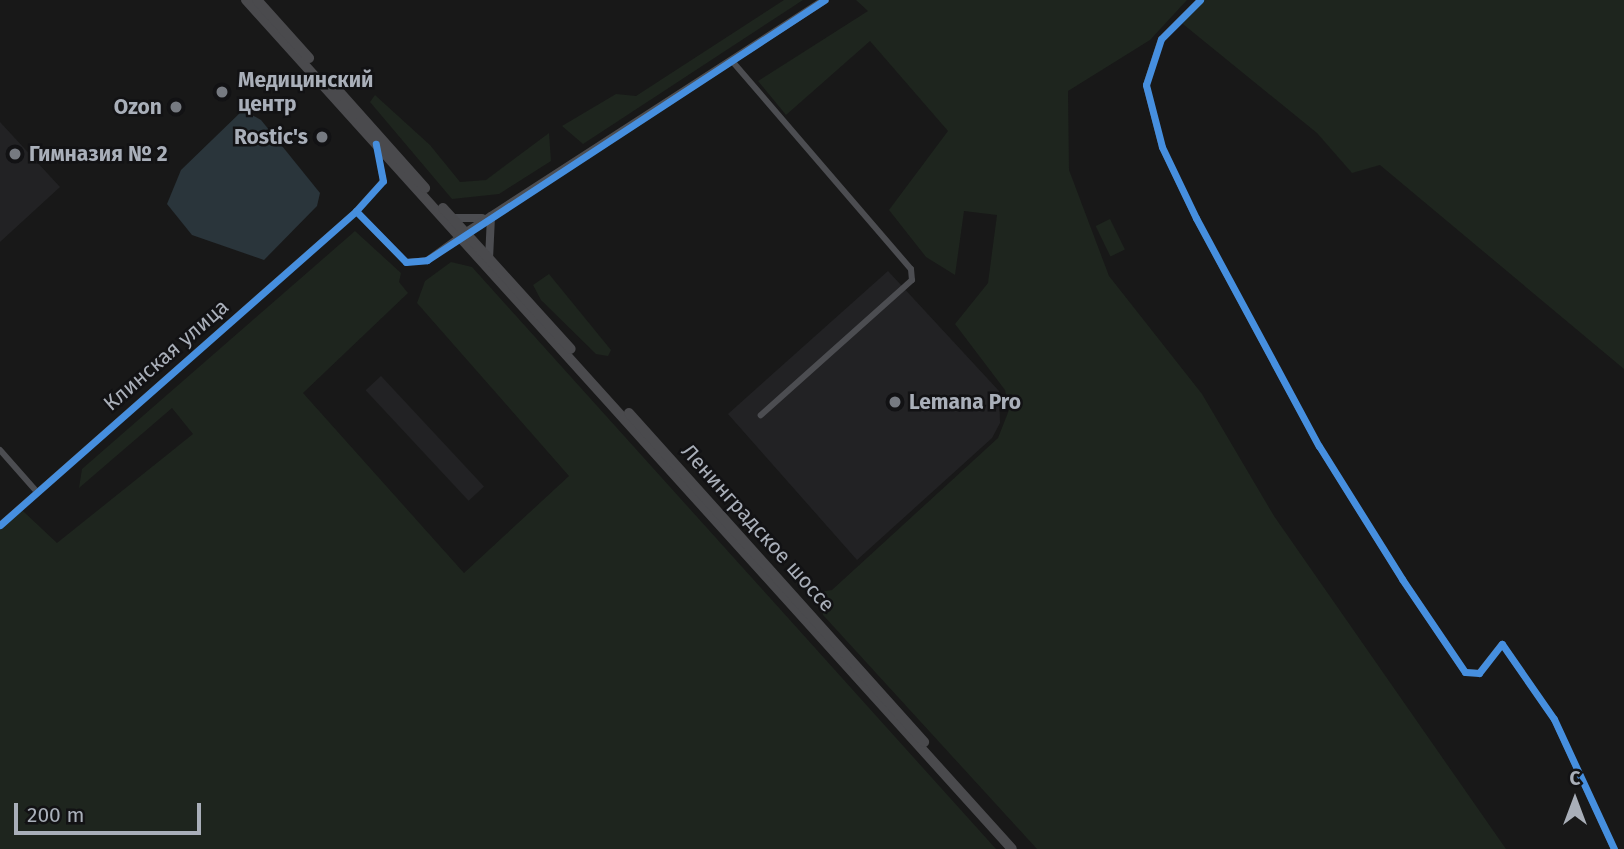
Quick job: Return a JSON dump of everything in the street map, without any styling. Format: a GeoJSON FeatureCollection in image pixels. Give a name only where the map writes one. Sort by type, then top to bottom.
{"type":"FeatureCollection","features":[{"type":"Feature","properties":{"kind":"highway"},"geometry":{"type":"LineString","coordinates":[[246,0],[462,235]]}},
{"type":"Feature","properties":{"kind":"highway"},"geometry":{"type":"LineString","coordinates":[[257,0],[452,218],[462,235]]}},
{"type":"Feature","properties":{"kind":"highway","name":"Ленинградское шоссе"},"geometry":{"type":"LineString","coordinates":[[462,235],[489,259],[1021,849]]}},
{"type":"Feature","properties":{"kind":"highway","name":"Ленинградское шоссе"},"geometry":{"type":"LineString","coordinates":[[462,235],[1012,849]]}},
{"type":"Feature","properties":{"kind":"street"},"geometry":{"type":"LineString","coordinates":[[356,211],[406,262],[426,260],[825,0]]}},
{"type":"Feature","properties":{"kind":"street"},"geometry":{"type":"LineString","coordinates":[[1200,0],[1161,39],[1146,85],[1162,147],[1196,218],[1319,446],[1402,579],[1465,672],[1479,673],[1502,644],[1554,719],[1614,849]]}},
{"type":"Feature","properties":{"kind":"street"},"geometry":{"type":"LineString","coordinates":[[732,61],[911,269],[912,279],[761,415]]}},
{"type":"Feature","properties":{"kind":"street","name":"Клинская улица"},"geometry":{"type":"LineString","coordinates":[[0,525],[356,211],[383,181],[376,144]]}},
{"type":"Feature","properties":{"kind":"street"},"geometry":{"type":"LineString","coordinates":[[452,218],[491,216]]}},
{"type":"Feature","properties":{"kind":"street"},"geometry":{"type":"LineString","coordinates":[[489,259],[491,216]]}},
{"type":"Feature","properties":{"kind":"street"},"geometry":{"type":"LineString","coordinates":[[0,450],[37,492]]}},
{"type":"Feature","properties":{"kind":"shaded area"},"geometry":{"type":"Polygon","coordinates":[[[784,0],[803,0],[583,144],[562,126],[616,94],[636,96],[784,0]]]}},
{"type":"Feature","properties":{"kind":"shaded area"},"geometry":{"type":"Polygon","coordinates":[[[856,0],[1187,0],[1150,40],[1068,91],[1069,170],[1109,276],[1202,394],[1274,516],[1506,849],[1037,849],[823,615],[819,592],[832,590],[998,438],[1009,410],[1005,390],[955,324],[988,283],[997,215],[964,211],[955,275],[926,257],[889,210],[948,131],[870,41],[786,115],[758,81],[868,11],[856,0]]]}},
{"type":"Feature","properties":{"kind":"shaded area"},"geometry":{"type":"Polygon","coordinates":[[[1200,0],[1624,0],[1624,369],[1380,165],[1352,173],[1317,133],[1178,20],[1200,0]]]}},
{"type":"Feature","properties":{"kind":"shaded area"},"geometry":{"type":"Polygon","coordinates":[[[375,95],[430,145],[460,182],[486,180],[549,133],[551,161],[499,194],[452,199],[370,102],[375,95]]]}},
{"type":"Feature","properties":{"kind":"shaded area"},"geometry":{"type":"Polygon","coordinates":[[[243,110],[261,120],[320,193],[317,206],[264,260],[192,235],[167,204],[181,170],[243,110]]]}},
{"type":"Feature","properties":{"kind":"shaded area","name":"Гимназия № 2"},"geometry":{"type":"Polygon","coordinates":[[[0,122],[60,187],[0,242],[0,122]]]}},
{"type":"Feature","properties":{"kind":"shaded area"},"geometry":{"type":"Polygon","coordinates":[[[1110,219],[1125,250],[1111,257],[1096,226],[1110,219]]]}},
{"type":"Feature","properties":{"kind":"shaded area"},"geometry":{"type":"Polygon","coordinates":[[[355,231],[401,273],[399,282],[408,293],[303,393],[464,573],[569,476],[417,303],[425,281],[451,262],[472,267],[996,849],[0,849],[0,525],[23,511],[57,543],[193,434],[172,408],[79,488],[82,469],[355,231]]]}},
{"type":"Feature","properties":{"kind":"shaded area"},"geometry":{"type":"Polygon","coordinates":[[[888,271],[999,391],[1000,423],[992,438],[857,560],[728,414],[888,271]]]}},
{"type":"Feature","properties":{"kind":"shaded area"},"geometry":{"type":"Polygon","coordinates":[[[549,274],[611,350],[608,356],[596,354],[541,300],[533,285],[549,274]]]}},
{"type":"Feature","properties":{"kind":"shaded area"},"geometry":{"type":"Polygon","coordinates":[[[381,376],[484,486],[469,501],[366,390],[381,376]]]}},
{"type":"Feature","properties":{"kind":"cycle path"},"geometry":{"type":"LineString","coordinates":[[356,211],[406,262],[427,260],[825,0]]}},
{"type":"Feature","properties":{"kind":"cycle path"},"geometry":{"type":"LineString","coordinates":[[1200,0],[1161,39],[1146,85],[1162,147],[1196,218],[1319,446],[1402,579],[1465,672],[1479,673],[1502,644],[1554,719],[1614,849]]}},
{"type":"Feature","properties":{"kind":"cycle path"},"geometry":{"type":"LineString","coordinates":[[0,525],[356,211],[383,181],[376,144]]}},
{"type":"Feature","properties":{"kind":"place","name":"Медицинский центр"},"geometry":{"type":"Point","coordinates":[222,92]}},
{"type":"Feature","properties":{"kind":"place","name":"Ozon"},"geometry":{"type":"Point","coordinates":[176,107]}},
{"type":"Feature","properties":{"kind":"place","name":"Rostic's"},"geometry":{"type":"Point","coordinates":[322,137]}},
{"type":"Feature","properties":{"kind":"place","name":"Гимназия № 2"},"geometry":{"type":"Point","coordinates":[15,154]}},
{"type":"Feature","properties":{"kind":"place","name":"Lemana Pro"},"geometry":{"type":"Point","coordinates":[895,402]}}]}
